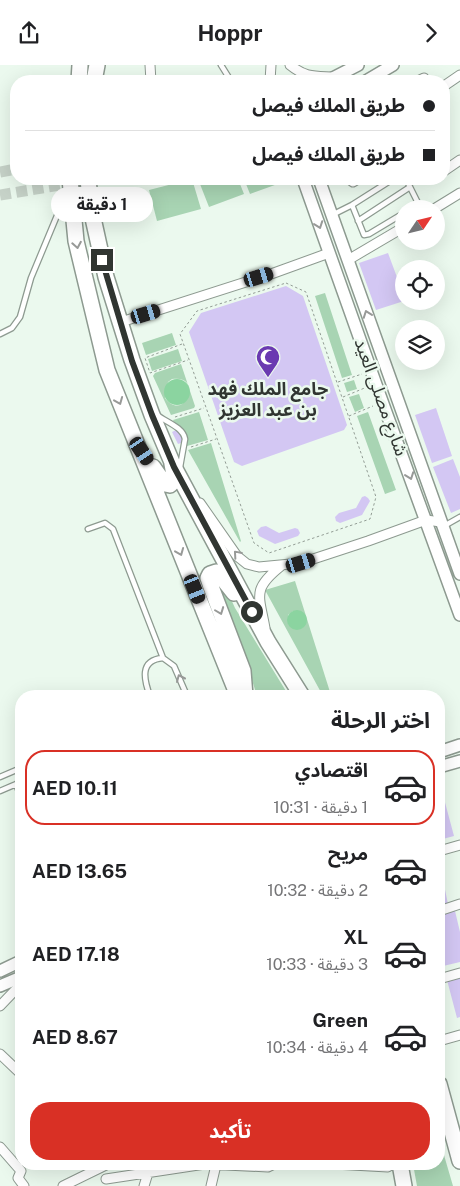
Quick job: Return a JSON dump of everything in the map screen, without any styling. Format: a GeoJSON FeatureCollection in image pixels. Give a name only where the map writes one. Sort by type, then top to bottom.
{"type":"FeatureCollection","features":[{"type":"Feature","properties":{"kind":"highway"},"geometry":{"type":"LineString","coordinates":[[70,185],[76,241],[107,370],[236,690]]}},
{"type":"Feature","properties":{"kind":"highway"},"geometry":{"type":"LineString","coordinates":[[89,185],[91,209],[106,277],[132,361],[149,407],[171,459],[268,642],[299,690]]}},
{"type":"Feature","properties":{"kind":"highway"},"geometry":{"type":"LineString","coordinates":[[130,427],[142,451],[165,484],[168,485],[173,482],[174,475],[171,459]]}},
{"type":"Feature","properties":{"kind":"highway"},"geometry":{"type":"LineString","coordinates":[[245,690],[243,671],[210,585],[208,578],[210,574],[216,572],[219,574],[261,628]]}},
{"type":"Feature","properties":{"kind":"highway"},"geometry":{"type":"LineString","coordinates":[[445,1106],[460,1161]]}},
{"type":"Feature","properties":{"kind":"highway"},"geometry":{"type":"LineString","coordinates":[[396,1170],[404,1186]]}},
{"type":"Feature","properties":{"kind":"street"},"geometry":{"type":"LineString","coordinates":[[290,65],[301,74],[308,75]]}},
{"type":"Feature","properties":{"kind":"street"},"geometry":{"type":"LineString","coordinates":[[339,75],[358,65]]}},
{"type":"Feature","properties":{"kind":"street"},"geometry":{"type":"LineString","coordinates":[[376,75],[393,65]]}},
{"type":"Feature","properties":{"kind":"street","name":"شارع مصلى العيد"},"geometry":{"type":"LineString","coordinates":[[306,185],[375,384],[460,615]]}},
{"type":"Feature","properties":{"kind":"street","name":"شارع مصلى العيد"},"geometry":{"type":"LineString","coordinates":[[321,185],[460,574]]}},
{"type":"Feature","properties":{"kind":"street"},"geometry":{"type":"LineString","coordinates":[[445,202],[460,193]]}},
{"type":"Feature","properties":{"kind":"street"},"geometry":{"type":"LineString","coordinates":[[348,261],[395,232]]}},
{"type":"Feature","properties":{"kind":"street"},"geometry":{"type":"LineString","coordinates":[[121,322],[278,272],[329,253]]}},
{"type":"Feature","properties":{"kind":"street"},"geometry":{"type":"LineString","coordinates":[[181,477],[220,529],[237,556],[247,564],[259,567],[301,563],[426,520],[442,524]]}},
{"type":"Feature","properties":{"kind":"street"},"geometry":{"type":"LineString","coordinates":[[268,642],[259,596],[260,588],[264,581],[282,566]]}},
{"type":"Feature","properties":{"kind":"street"},"geometry":{"type":"LineString","coordinates":[[445,750],[460,745]]}},
{"type":"Feature","properties":{"kind":"street"},"geometry":{"type":"LineString","coordinates":[[445,765],[460,761]]}},
{"type":"Feature","properties":{"kind":"street"},"geometry":{"type":"LineString","coordinates":[[445,849],[460,845]]}},
{"type":"Feature","properties":{"kind":"street"},"geometry":{"type":"LineString","coordinates":[[445,909],[460,904]]}},
{"type":"Feature","properties":{"kind":"street"},"geometry":{"type":"LineString","coordinates":[[0,971],[15,964]]}},
{"type":"Feature","properties":{"kind":"street"},"geometry":{"type":"LineString","coordinates":[[445,977],[460,973]]}},
{"type":"Feature","properties":{"kind":"street"},"geometry":{"type":"LineString","coordinates":[[0,986],[15,980]]}},
{"type":"Feature","properties":{"kind":"street"},"geometry":{"type":"LineString","coordinates":[[0,1006],[15,990]]}},
{"type":"Feature","properties":{"kind":"street"},"geometry":{"type":"LineString","coordinates":[[445,1039],[460,1035]]}},
{"type":"Feature","properties":{"kind":"street"},"geometry":{"type":"LineString","coordinates":[[0,1054],[15,1068]]}},
{"type":"Feature","properties":{"kind":"street"},"geometry":{"type":"LineString","coordinates":[[0,1147],[15,1164]]}},
{"type":"Feature","properties":{"kind":"street"},"geometry":{"type":"LineString","coordinates":[[20,1170],[18,1178],[24,1186]]}},
{"type":"Feature","properties":{"kind":"street"},"geometry":{"type":"LineString","coordinates":[[63,1186],[76,1182],[97,1170]]}},
{"type":"Feature","properties":{"kind":"street"},"geometry":{"type":"LineString","coordinates":[[107,1170],[106,1183],[167,1170]]}},
{"type":"Feature","properties":{"kind":"street"},"geometry":{"type":"LineString","coordinates":[[211,1186],[215,1170]]}},
{"type":"Feature","properties":{"kind":"street"},"geometry":{"type":"LineString","coordinates":[[144,1186],[148,1173]]}},
{"type":"Feature","properties":{"kind":"lane"},"geometry":{"type":"LineString","coordinates":[[0,333],[12,328],[20,317],[31,278],[68,185]]}},
{"type":"Feature","properties":{"kind":"lane"},"geometry":{"type":"LineString","coordinates":[[332,215],[384,185]]}},
{"type":"Feature","properties":{"kind":"lane"},"geometry":{"type":"LineString","coordinates":[[358,221],[410,187],[416,200]]}},
{"type":"Feature","properties":{"kind":"lane"},"geometry":{"type":"LineString","coordinates":[[352,205],[364,235],[395,218]]}},
{"type":"Feature","properties":{"kind":"lane"},"geometry":{"type":"LineString","coordinates":[[149,407],[165,421],[180,429],[184,435],[181,477]]}},
{"type":"Feature","properties":{"kind":"lane"},"geometry":{"type":"LineString","coordinates":[[442,524],[460,517]]}},
{"type":"Feature","properties":{"kind":"lane"},"geometry":{"type":"LineString","coordinates":[[88,529],[103,523],[113,529],[163,658],[174,667],[184,690]]}},
{"type":"Feature","properties":{"kind":"lane"},"geometry":{"type":"LineString","coordinates":[[148,690],[144,680],[144,673],[151,663],[163,658]]}},
{"type":"Feature","properties":{"kind":"lane"},"geometry":{"type":"LineString","coordinates":[[0,777],[15,771]]}},
{"type":"Feature","properties":{"kind":"lane"},"geometry":{"type":"LineString","coordinates":[[0,791],[15,785]]}},
{"type":"Feature","properties":{"kind":"path"},"geometry":{"type":"LineString","coordinates":[[286,283],[306,292],[376,497],[370,519],[269,553],[254,543],[183,344],[180,334],[196,311],[286,283]]}},
{"type":"Feature","properties":{"kind":"path"},"geometry":{"type":"LineString","coordinates":[[183,344],[145,358],[150,373],[189,360]]}},
{"type":"Feature","properties":{"kind":"path"},"geometry":{"type":"LineString","coordinates":[[337,383],[371,371]]}},
{"type":"Feature","properties":{"kind":"path"},"geometry":{"type":"LineString","coordinates":[[342,397],[375,384]]}},
{"type":"Feature","properties":{"kind":"path"},"geometry":{"type":"LineString","coordinates":[[349,417],[382,403]]}},
{"type":"Feature","properties":{"kind":"path"},"geometry":{"type":"LineString","coordinates":[[165,421],[206,407]]}},
{"type":"Feature","properties":{"kind":"path"},"geometry":{"type":"LineString","coordinates":[[183,449],[217,439]]}},
{"type":"Feature","properties":{"kind":"shaded area"},"geometry":{"type":"Polygon","coordinates":[[[169,185],[194,185],[201,209],[157,221],[149,190],[169,185]]]}},
{"type":"Feature","properties":{"kind":"shaded area"},"geometry":{"type":"Polygon","coordinates":[[[200,185],[240,185],[244,194],[209,207],[200,185]]]}},
{"type":"Feature","properties":{"kind":"shaded area"},"geometry":{"type":"Polygon","coordinates":[[[246,185],[275,185],[250,194],[246,185]]]}},
{"type":"Feature","properties":{"kind":"shaded area"},"geometry":{"type":"Polygon","coordinates":[[[325,293],[352,375],[342,378],[315,296],[325,293]]]}},
{"type":"Feature","properties":{"kind":"shaded area"},"geometry":{"type":"Polygon","coordinates":[[[172,333],[176,345],[146,355],[142,343],[172,333]]]}},
{"type":"Feature","properties":{"kind":"shaded area"},"geometry":{"type":"Polygon","coordinates":[[[178,349],[182,361],[152,371],[148,359],[178,349]]]}},
{"type":"Feature","properties":{"kind":"shaded area"},"geometry":{"type":"Polygon","coordinates":[[[181,364],[188,384],[182,379],[172,379],[168,382],[165,398],[172,404],[179,405],[188,396],[188,386],[195,406],[194,408],[171,415],[153,376],[155,373],[181,364]]]}},
{"type":"Feature","properties":{"kind":"shaded area"},"geometry":{"type":"Polygon","coordinates":[[[177,379],[186,383],[190,392],[186,401],[177,405],[168,401],[164,392],[168,383],[177,379]]]}},
{"type":"Feature","properties":{"kind":"shaded area"},"geometry":{"type":"Polygon","coordinates":[[[354,380],[357,389],[347,392],[344,383],[354,380]]]}},
{"type":"Feature","properties":{"kind":"shaded area"},"geometry":{"type":"Polygon","coordinates":[[[359,394],[364,408],[355,412],[349,397],[359,394]]]}},
{"type":"Feature","properties":{"kind":"shaded area"},"geometry":{"type":"Polygon","coordinates":[[[199,412],[208,440],[187,446],[185,433],[175,425],[173,420],[199,412]]]}},
{"type":"Feature","properties":{"kind":"shaded area"},"geometry":{"type":"Polygon","coordinates":[[[368,412],[396,490],[385,494],[357,416],[368,412]]]}},
{"type":"Feature","properties":{"kind":"shaded area"},"geometry":{"type":"Polygon","coordinates":[[[211,443],[241,541],[240,542],[188,450],[211,443]]]}},
{"type":"Feature","properties":{"kind":"shaded area"},"geometry":{"type":"Polygon","coordinates":[[[295,581],[329,690],[320,690],[265,590],[295,581]],[[293,611],[288,615],[288,624],[295,629],[302,628],[306,623],[293,611]]]}},
{"type":"Feature","properties":{"kind":"shaded area"},"geometry":{"type":"Polygon","coordinates":[[[217,584],[225,586],[235,608],[285,690],[255,690],[227,618],[217,584]]]}},
{"type":"Feature","properties":{"kind":"shaded area"},"geometry":{"type":"Polygon","coordinates":[[[297,610],[304,613],[307,620],[304,627],[297,630],[290,627],[287,620],[290,613],[297,610]]]}},
{"type":"Feature","properties":{"kind":"shaded area"},"geometry":{"type":"Polygon","coordinates":[[[445,1159],[453,1186],[417,1186],[414,1170],[445,1170],[445,1159]]]}},
{"type":"Feature","properties":{"kind":"building"},"geometry":{"type":"Polygon","coordinates":[[[388,253],[395,272],[395,304],[376,310],[359,263],[388,253]]]}},
{"type":"Feature","properties":{"kind":"building","name":"جامع الملك فهد بن عبد العزيز"},"geometry":{"type":"Polygon","coordinates":[[[286,286],[303,296],[347,425],[344,430],[242,466],[234,462],[189,332],[201,313],[286,286]]]}},
{"type":"Feature","properties":{"kind":"building"},"geometry":{"type":"Polygon","coordinates":[[[436,408],[452,456],[432,463],[415,415],[436,408]]]}},
{"type":"Feature","properties":{"kind":"building"},"geometry":{"type":"Polygon","coordinates":[[[178,429],[184,442],[178,444],[172,432],[178,429]]]}},
{"type":"Feature","properties":{"kind":"building"},"geometry":{"type":"Polygon","coordinates":[[[453,459],[460,477],[460,509],[451,513],[433,467],[453,459]]]}},
{"type":"Feature","properties":{"kind":"building"},"geometry":{"type":"Polygon","coordinates":[[[365,496],[370,501],[362,515],[340,523],[336,521],[335,517],[339,513],[356,508],[362,497],[365,496]]]}},
{"type":"Feature","properties":{"kind":"building"},"geometry":{"type":"Polygon","coordinates":[[[266,526],[279,533],[295,528],[300,533],[298,536],[275,544],[259,536],[257,531],[261,527],[266,526]]]}},
{"type":"Feature","properties":{"kind":"building"},"geometry":{"type":"Polygon","coordinates":[[[445,802],[454,836],[445,838],[445,802]]]}},
{"type":"Feature","properties":{"kind":"building"},"geometry":{"type":"Polygon","coordinates":[[[445,890],[448,904],[445,905],[445,890]]]}},
{"type":"Feature","properties":{"kind":"building"},"geometry":{"type":"Polygon","coordinates":[[[455,911],[460,932],[460,962],[445,966],[445,914],[455,911]]]}},
{"type":"Feature","properties":{"kind":"building"},"geometry":{"type":"Polygon","coordinates":[[[460,977],[460,1017],[457,1018],[447,980],[460,977]]]}},
{"type":"Feature","properties":{"kind":"tunnel"},"geometry":{"type":"LineString","coordinates":[[0,172],[10,170]]}},
{"type":"Feature","properties":{"kind":"tunnel"},"geometry":{"type":"LineString","coordinates":[[0,195],[61,185]]}},
{"type":"Feature","properties":{"kind":"place","name":"جامع الملك فهد بن عبد العزيز"},"geometry":{"type":"Point","coordinates":[268,378]}},
{"type":"Feature","properties":{"kind":"route"},"geometry":{"type":"LineString","coordinates":[[102,260],[132,361],[174,467],[252,612]]}}]}
